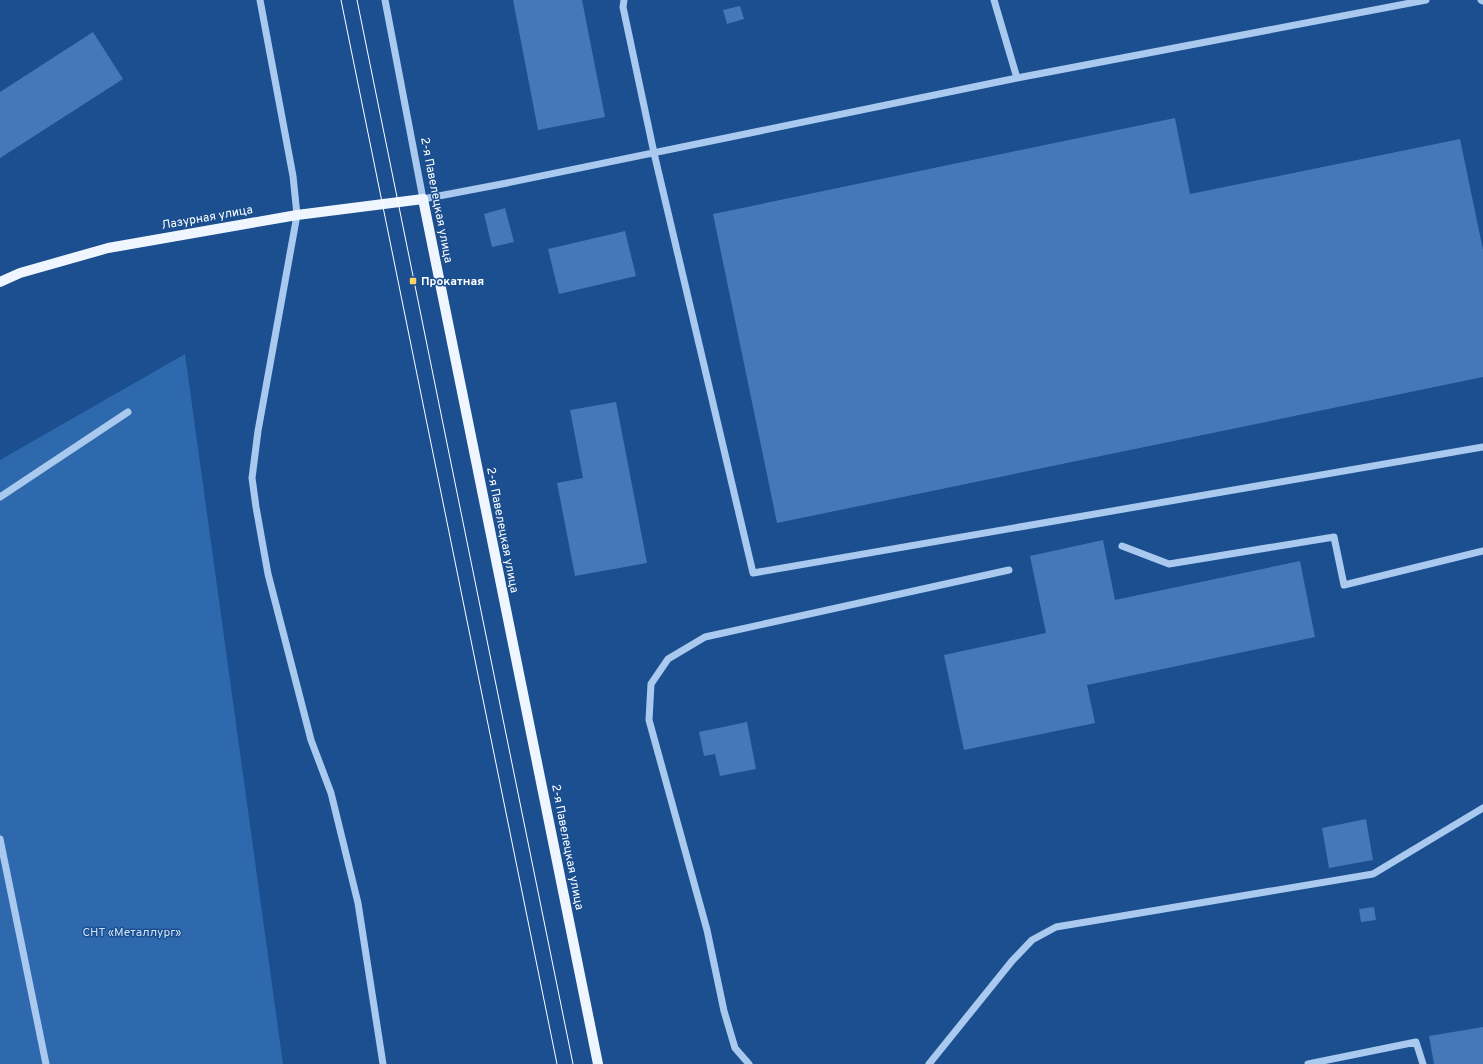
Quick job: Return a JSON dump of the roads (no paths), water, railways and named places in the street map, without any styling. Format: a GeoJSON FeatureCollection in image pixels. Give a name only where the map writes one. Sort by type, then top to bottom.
{"type":"FeatureCollection","features":[{"type":"Feature","properties":{"kind":"main road","name":"Лазурная улица"},"geometry":{"type":"LineString","coordinates":[[0,282],[20,273],[108,248],[297,215],[423,199]]}},
{"type":"Feature","properties":{"kind":"main road","name":"2-я Павелецкая улица"},"geometry":{"type":"LineString","coordinates":[[423,199],[598,1064]]}},
{"type":"Feature","properties":{"kind":"street"},"geometry":{"type":"LineString","coordinates":[[260,0],[293,176],[297,215],[258,431],[252,478],[268,574],[311,740],[331,793],[358,903],[383,1064]]}},
{"type":"Feature","properties":{"kind":"street","name":"2-я Павелецкая улица"},"geometry":{"type":"LineString","coordinates":[[386,0],[423,199]]}},
{"type":"Feature","properties":{"kind":"street"},"geometry":{"type":"LineString","coordinates":[[624,0],[622,7],[654,153],[753,572],[1483,447]]}},
{"type":"Feature","properties":{"kind":"street"},"geometry":{"type":"LineString","coordinates":[[994,0],[1017,78]]}},
{"type":"Feature","properties":{"kind":"street"},"geometry":{"type":"LineString","coordinates":[[423,199],[1017,78],[1426,0]]}},
{"type":"Feature","properties":{"kind":"street"},"geometry":{"type":"LineString","coordinates":[[0,497],[128,412]]}},
{"type":"Feature","properties":{"kind":"street"},"geometry":{"type":"LineString","coordinates":[[1122,546],[1169,564],[1334,537],[1344,585],[1483,551]]}},
{"type":"Feature","properties":{"kind":"street"},"geometry":{"type":"LineString","coordinates":[[749,1064],[735,1048],[724,1011],[707,930],[649,720],[651,684],[668,659],[705,636],[1009,570]]}},
{"type":"Feature","properties":{"kind":"street"},"geometry":{"type":"LineString","coordinates":[[929,1064],[1012,961],[1032,940],[1056,927],[1373,874],[1483,808]]}},
{"type":"Feature","properties":{"kind":"street"},"geometry":{"type":"LineString","coordinates":[[0,839],[46,1064]]}},
{"type":"Feature","properties":{"kind":"street"},"geometry":{"type":"LineString","coordinates":[[1308,1064],[1416,1042],[1423,1064]]}},
{"type":"Feature","properties":{"kind":"tram line"},"geometry":{"type":"LineString","coordinates":[[341,0],[557,1064]]}},
{"type":"Feature","properties":{"kind":"tram line"},"geometry":{"type":"LineString","coordinates":[[357,0],[573,1064]]}},
{"type":"Feature","properties":{"kind":"place","name":"Прокатная"},"geometry":{"type":"Point","coordinates":[413,281]}},
{"type":"Feature","properties":{"kind":"park label","name":"СНТ «Металлург»"},"geometry":{"type":"Point","coordinates":[132,932]}}]}
